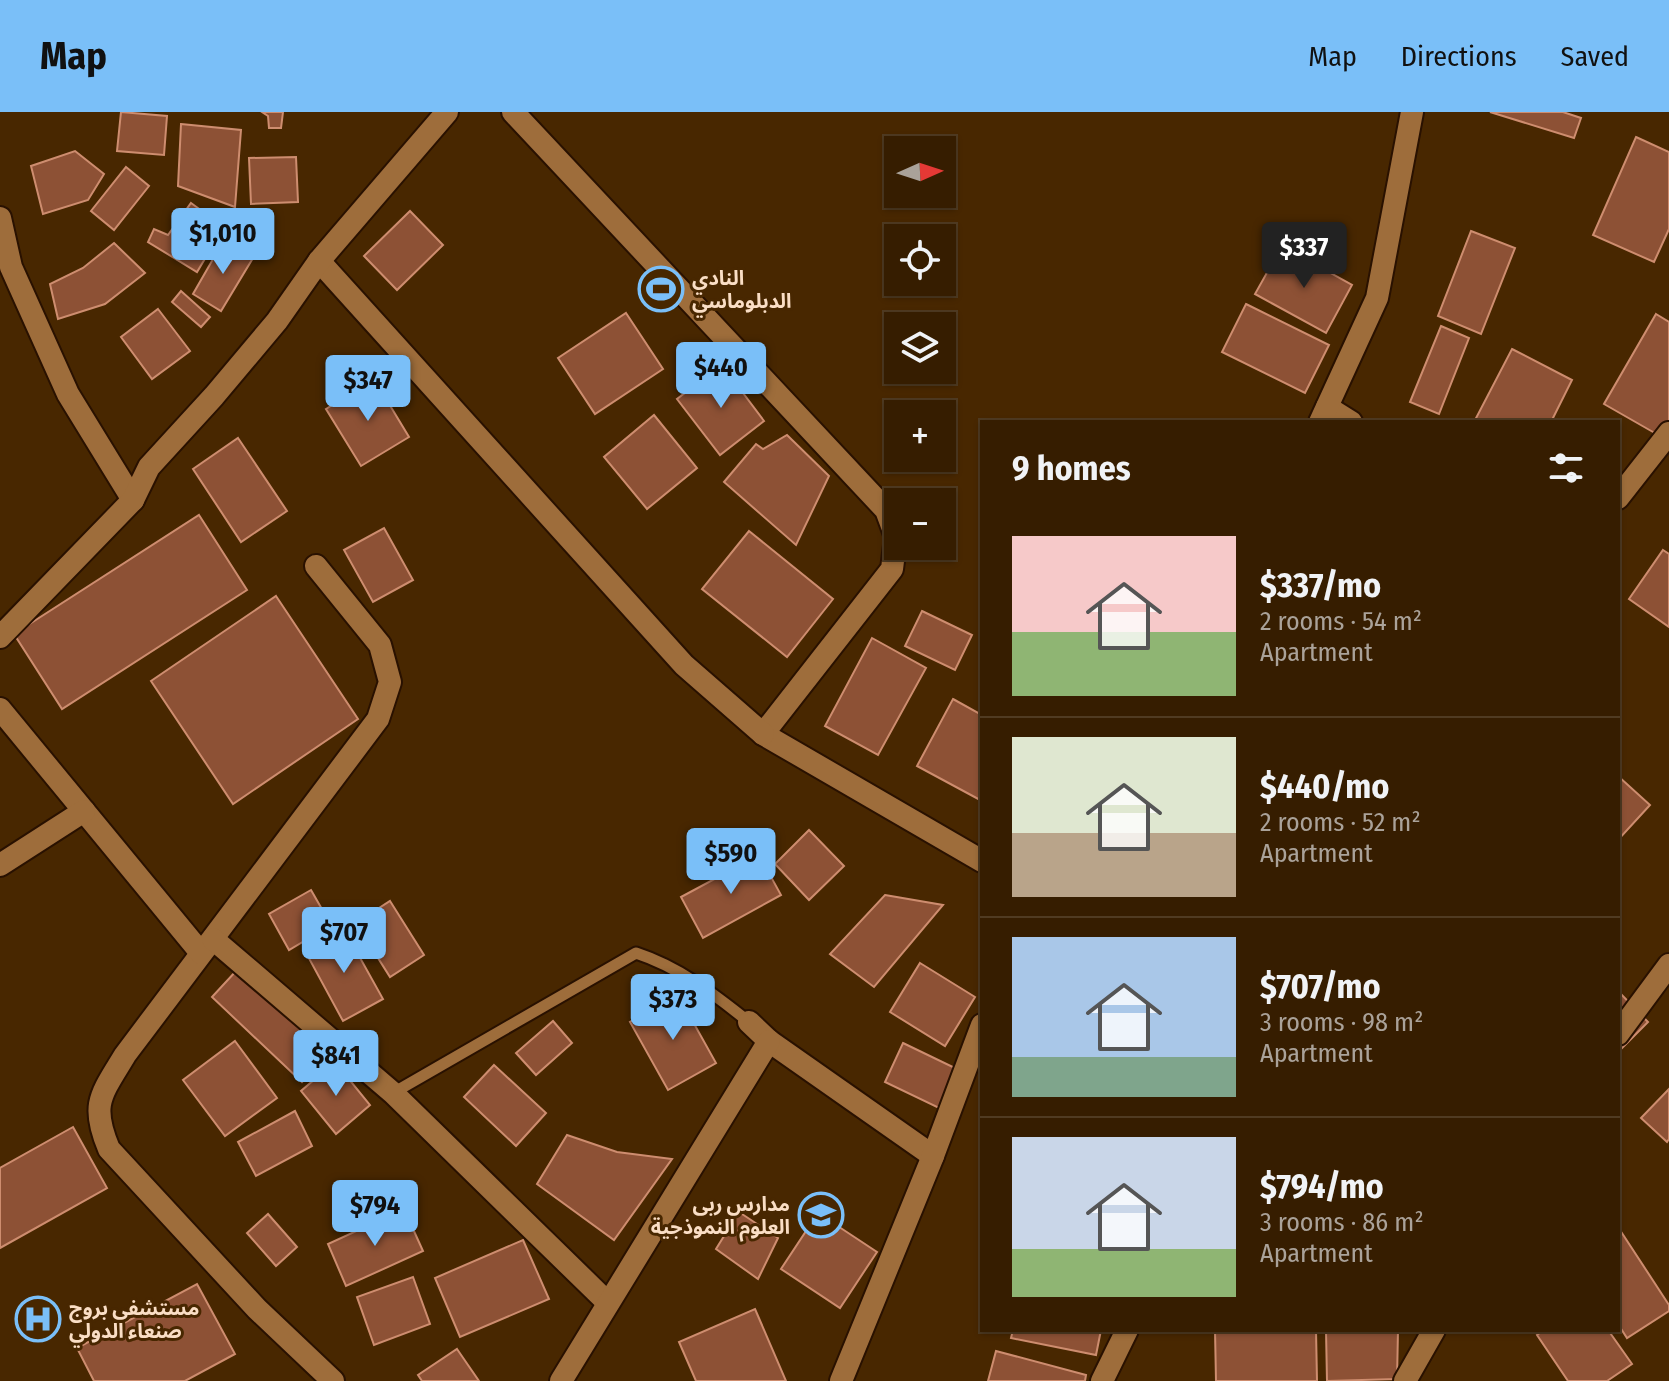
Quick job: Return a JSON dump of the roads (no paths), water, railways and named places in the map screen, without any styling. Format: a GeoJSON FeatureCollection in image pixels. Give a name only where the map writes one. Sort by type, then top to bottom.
{"type":"FeatureCollection","features":[{"type":"Feature","properties":{"kind":"street"},"geometry":{"type":"LineString","coordinates":[[0,637],[133,500],[149,467],[277,321],[319,261],[447,112]]}},
{"type":"Feature","properties":{"kind":"street"},"geometry":{"type":"LineString","coordinates":[[513,112],[886,510],[896,537],[892,569],[763,734]]}},
{"type":"Feature","properties":{"kind":"street"},"geometry":{"type":"LineString","coordinates":[[1344,420],[1323,414],[1377,298],[1412,112]]}},
{"type":"Feature","properties":{"kind":"street"},"geometry":{"type":"LineString","coordinates":[[0,218],[11,267],[68,394],[133,500]]}},
{"type":"Feature","properties":{"kind":"street"},"geometry":{"type":"LineString","coordinates":[[319,261],[684,665],[763,734],[980,860]]}},
{"type":"Feature","properties":{"kind":"street"},"geometry":{"type":"LineString","coordinates":[[1620,495],[1669,433]]}},
{"type":"Feature","properties":{"kind":"street"},"geometry":{"type":"LineString","coordinates":[[316,566],[380,645],[390,682],[378,719],[125,1055],[99,1098],[98,1124],[109,1149],[257,1309],[333,1381]]}},
{"type":"Feature","properties":{"kind":"street"},"geometry":{"type":"LineString","coordinates":[[0,709],[84,811],[207,946],[393,1093],[608,1303]]}},
{"type":"Feature","properties":{"kind":"street"},"geometry":{"type":"LineString","coordinates":[[0,865],[84,811]]}},
{"type":"Feature","properties":{"kind":"street"},"geometry":{"type":"LineString","coordinates":[[1620,1031],[1669,965]]}},
{"type":"Feature","properties":{"kind":"street"},"geometry":{"type":"LineString","coordinates":[[749,1022],[769,1041],[933,1156]]}},
{"type":"Feature","properties":{"kind":"street"},"geometry":{"type":"LineString","coordinates":[[841,1381],[933,1156],[980,1030]]}},
{"type":"Feature","properties":{"kind":"street"},"geometry":{"type":"LineString","coordinates":[[561,1381],[769,1041]]}},
{"type":"Feature","properties":{"kind":"street"},"geometry":{"type":"LineString","coordinates":[[1102,1381],[1126,1332]]}},
{"type":"Feature","properties":{"kind":"street"},"geometry":{"type":"LineString","coordinates":[[1405,1381],[1433,1332]]}},
{"type":"Feature","properties":{"kind":"lane"},"geometry":{"type":"LineString","coordinates":[[393,1093],[636,953],[656,959],[702,985],[749,1022]]}},
{"type":"Feature","properties":{"kind":"place","name":"النادي الدبلوماسي"},"geometry":{"type":"Point","coordinates":[661,289]}},
{"type":"Feature","properties":{"kind":"place","name":"مدارس ربى العلوم النموذجية"},"geometry":{"type":"Point","coordinates":[821,1215]}},
{"type":"Feature","properties":{"kind":"place","name":"مستشفى بروج صنعاء الدولي"},"geometry":{"type":"Point","coordinates":[38,1319]}}]}
